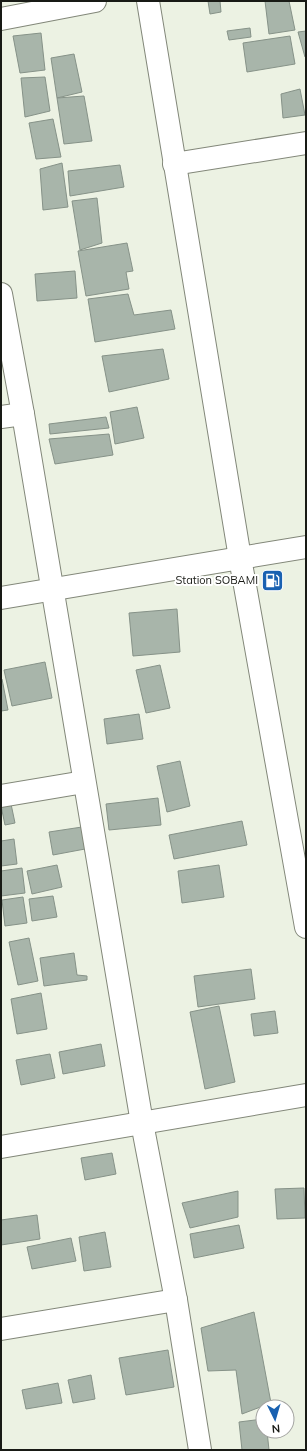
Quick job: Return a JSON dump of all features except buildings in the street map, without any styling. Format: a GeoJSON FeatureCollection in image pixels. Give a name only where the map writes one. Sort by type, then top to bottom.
{"type":"FeatureCollection","features":[{"type":"Feature","properties":{"kind":"street"},"geometry":{"type":"LineString","coordinates":[[1,19],[95,1]]}},
{"type":"Feature","properties":{"kind":"street"},"geometry":{"type":"LineString","coordinates":[[148,1],[240,558],[306,927]]}},
{"type":"Feature","properties":{"kind":"street"},"geometry":{"type":"LineString","coordinates":[[174,164],[306,143]]}},
{"type":"Feature","properties":{"kind":"street"},"geometry":{"type":"LineString","coordinates":[[1,294],[23,414],[142,1123],[176,1300],[200,1450]]}},
{"type":"Feature","properties":{"kind":"street"},"geometry":{"type":"LineString","coordinates":[[1,417],[23,414]]}},
{"type":"Feature","properties":{"kind":"street"},"geometry":{"type":"LineString","coordinates":[[1,598],[306,547]]}},
{"type":"Feature","properties":{"kind":"street"},"geometry":{"type":"LineString","coordinates":[[1,796],[84,782]]}},
{"type":"Feature","properties":{"kind":"street"},"geometry":{"type":"LineString","coordinates":[[1,1147],[306,1095]]}},
{"type":"Feature","properties":{"kind":"street"},"geometry":{"type":"LineString","coordinates":[[1,1329],[176,1300]]}},
{"type":"Feature","properties":{"kind":"place","name":"Station SOBAMI"},"geometry":{"type":"Point","coordinates":[273,580]}}]}
